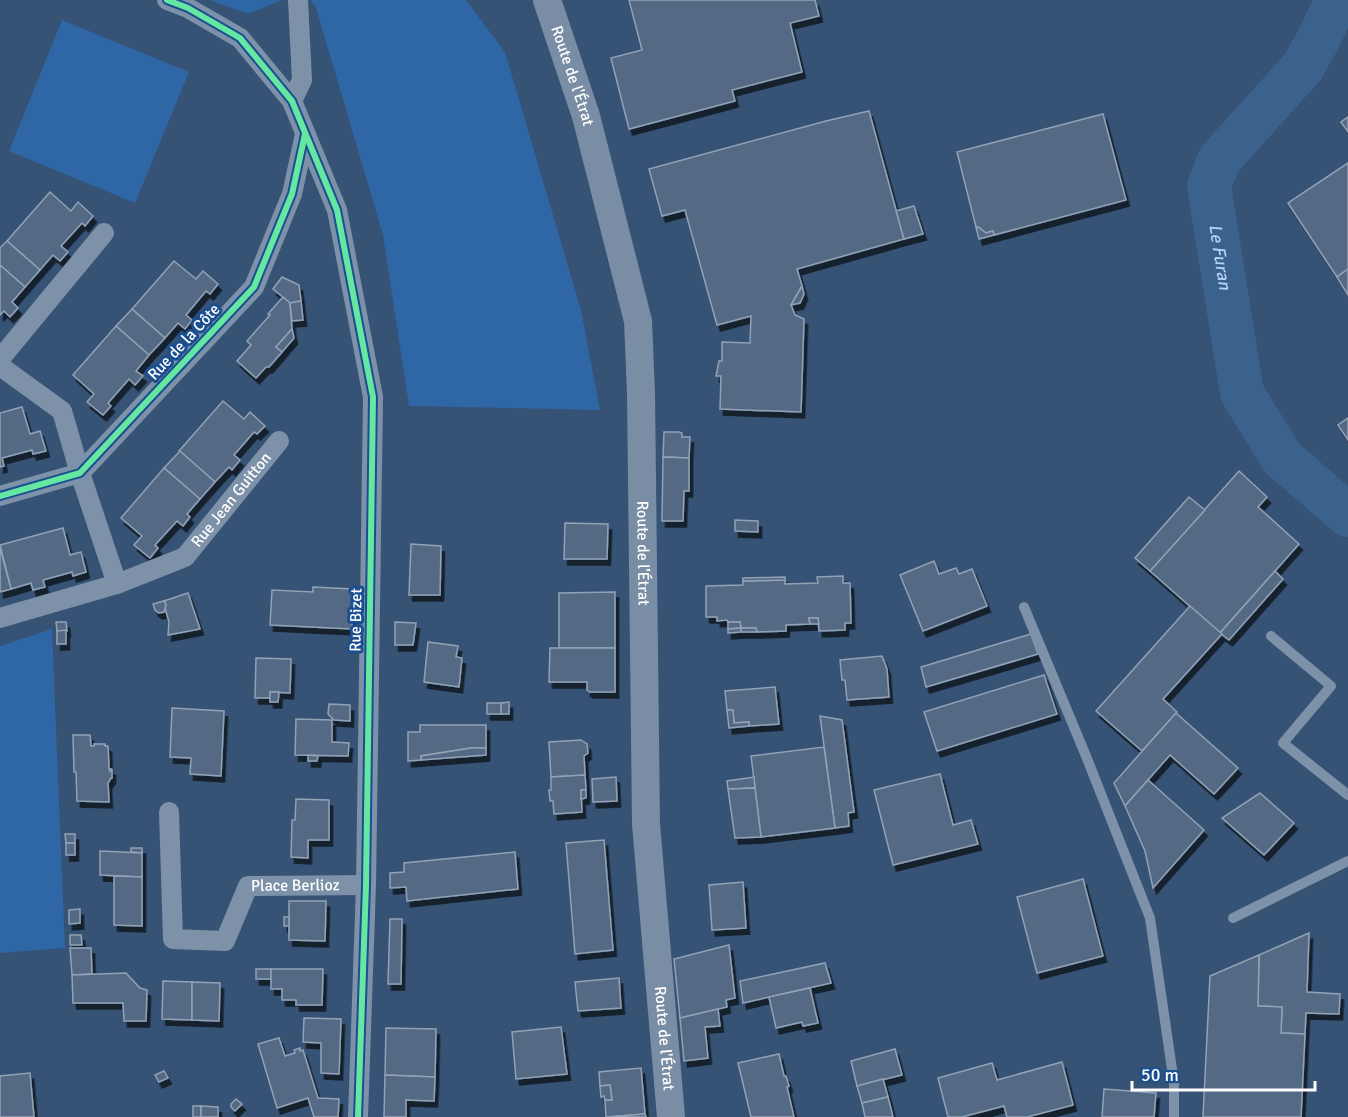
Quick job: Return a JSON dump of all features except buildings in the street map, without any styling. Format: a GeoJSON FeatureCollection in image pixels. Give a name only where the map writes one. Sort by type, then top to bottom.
{"type":"FeatureCollection","features":[{"type":"Feature","properties":{"kind":"main road","name":"Route de l'Étrat"},"geometry":{"type":"LineString","coordinates":[[547,0],[586,116],[638,321],[641,393],[646,824],[671,1117]]}},
{"type":"Feature","properties":{"kind":"street","name":"Rue Bizet"},"geometry":{"type":"LineString","coordinates":[[167,0],[188,8],[240,38],[292,100],[337,210],[374,397],[366,885],[358,1117]]}},
{"type":"Feature","properties":{"kind":"street"},"geometry":{"type":"LineString","coordinates":[[292,100],[302,80],[298,0]]}},
{"type":"Feature","properties":{"kind":"street","name":"Rue de la Côte"},"geometry":{"type":"LineString","coordinates":[[80,473],[254,287],[292,194],[306,134]]}},
{"type":"Feature","properties":{"kind":"street"},"geometry":{"type":"LineString","coordinates":[[0,359],[104,233]]}},
{"type":"Feature","properties":{"kind":"street"},"geometry":{"type":"LineString","coordinates":[[0,366],[62,411],[117,584]]}},
{"type":"Feature","properties":{"kind":"street","name":"Rue Jean Guitton"},"geometry":{"type":"LineString","coordinates":[[0,618],[117,584],[185,557],[279,441]]}},
{"type":"Feature","properties":{"kind":"street"},"geometry":{"type":"LineString","coordinates":[[0,495],[80,473]]}},
{"type":"Feature","properties":{"kind":"street","name":"Place Berlioz"},"geometry":{"type":"LineString","coordinates":[[169,812],[173,939],[225,941],[248,886],[366,885]]}},
{"type":"Feature","properties":{"kind":"lane"},"geometry":{"type":"LineString","coordinates":[[1024,607],[1150,918],[1174,1083],[1174,1117]]}},
{"type":"Feature","properties":{"kind":"lane"},"geometry":{"type":"LineString","coordinates":[[1271,636],[1331,686],[1283,743],[1348,795]]}},
{"type":"Feature","properties":{"kind":"lane"},"geometry":{"type":"LineString","coordinates":[[1233,918],[1348,861]]}},
{"type":"Feature","properties":{"kind":"shaded area"},"geometry":{"type":"Polygon","coordinates":[[[210,0],[282,0],[248,14],[210,0]]]}},
{"type":"Feature","properties":{"kind":"shaded area"},"geometry":{"type":"Polygon","coordinates":[[[311,0],[466,0],[505,52],[581,310],[600,410],[409,406],[383,235],[316,8],[311,0]]]}},
{"type":"Feature","properties":{"kind":"shaded area"},"geometry":{"type":"Polygon","coordinates":[[[62,20],[189,72],[135,203],[9,151],[62,20]]]}},
{"type":"Feature","properties":{"kind":"shaded area"},"geometry":{"type":"Polygon","coordinates":[[[52,629],[65,948],[0,953],[0,646],[52,629]]]}},
{"type":"Feature","properties":{"kind":"waterway","name":"Le Furan"},"geometry":{"type":"LineString","coordinates":[[1337,0],[1302,68],[1219,160],[1209,186],[1242,393],[1282,458],[1348,515]]}},
{"type":"Feature","properties":{"kind":"cycle path"},"geometry":{"type":"LineString","coordinates":[[167,0],[188,8],[240,38],[292,101],[337,210],[373,397],[366,885],[358,1117]]}},
{"type":"Feature","properties":{"kind":"cycle path"},"geometry":{"type":"LineString","coordinates":[[0,496],[80,473],[254,287],[292,194],[305,134]]}}]}
